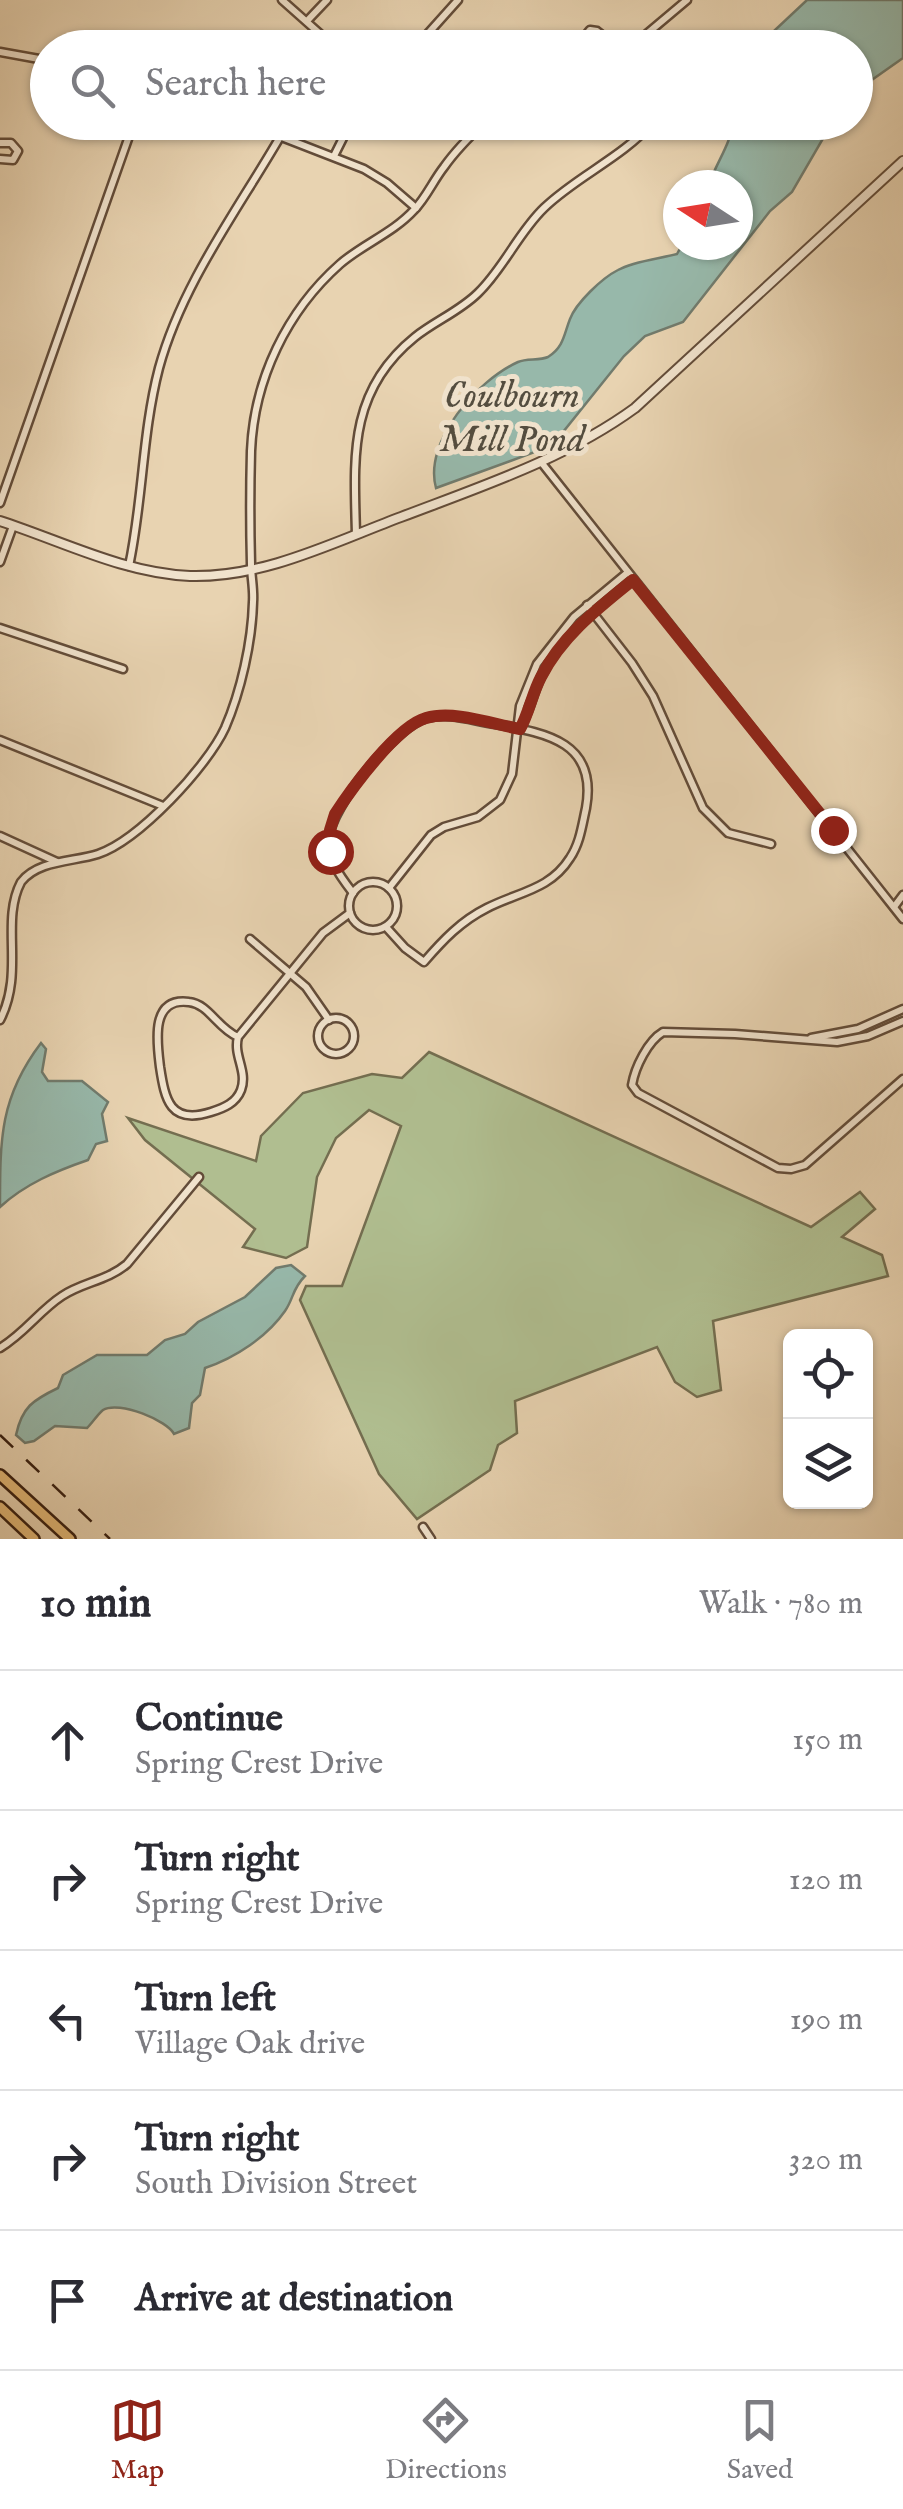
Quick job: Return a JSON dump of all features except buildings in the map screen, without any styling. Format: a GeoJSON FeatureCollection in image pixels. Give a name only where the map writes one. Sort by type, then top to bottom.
{"type":"FeatureCollection","features":[{"type":"Feature","properties":{"kind":"main road"},"geometry":{"type":"LineString","coordinates":[[0,1475],[70,1539]]}},
{"type":"Feature","properties":{"kind":"main road"},"geometry":{"type":"LineString","coordinates":[[3,1510],[34,1539]]}},
{"type":"Feature","properties":{"kind":"street"},"geometry":{"type":"LineString","coordinates":[[282,0],[317,30]]}},
{"type":"Feature","properties":{"kind":"street"},"geometry":{"type":"LineString","coordinates":[[308,21],[327,0]]}},
{"type":"Feature","properties":{"kind":"street"},"geometry":{"type":"LineString","coordinates":[[431,30],[458,0]]}},
{"type":"Feature","properties":{"kind":"street"},"geometry":{"type":"LineString","coordinates":[[652,30],[688,0]]}},
{"type":"Feature","properties":{"kind":"street"},"geometry":{"type":"LineString","coordinates":[[0,52],[30,56]]}},
{"type":"Feature","properties":{"kind":"street"},"geometry":{"type":"LineString","coordinates":[[0,503],[128,140]]}},
{"type":"Feature","properties":{"kind":"street"},"geometry":{"type":"LineString","coordinates":[[129,566],[156,385],[172,329],[194,282],[278,140]]}},
{"type":"Feature","properties":{"kind":"street"},"geometry":{"type":"LineString","coordinates":[[289,140],[364,168],[416,208]]}},
{"type":"Feature","properties":{"kind":"street"},"geometry":{"type":"LineString","coordinates":[[334,156],[342,140]]}},
{"type":"Feature","properties":{"kind":"street"},"geometry":{"type":"LineString","coordinates":[[0,1020],[12,984],[2,932],[19,884],[34,871],[113,848],[163,806],[210,754],[230,714],[252,616],[253,431],[259,396],[274,352],[316,289],[340,264],[416,208],[466,140]]}},
{"type":"Feature","properties":{"kind":"street"},"geometry":{"type":"LineString","coordinates":[[356,534],[357,430],[384,368],[418,335],[477,294],[543,209],[632,140]]}},
{"type":"Feature","properties":{"kind":"street"},"geometry":{"type":"LineString","coordinates":[[0,143],[12,142],[18,151],[13,160],[0,159]]}},
{"type":"Feature","properties":{"kind":"street"},"geometry":{"type":"LineString","coordinates":[[0,521],[129,566],[191,576],[251,570],[542,462],[597,434],[635,408],[903,161]]}},
{"type":"Feature","properties":{"kind":"street"},"geometry":{"type":"LineString","coordinates":[[542,462],[903,918]]}},
{"type":"Feature","properties":{"kind":"street"},"geometry":{"type":"LineString","coordinates":[[0,562],[13,526]]}},
{"type":"Feature","properties":{"kind":"street"},"geometry":{"type":"LineString","coordinates":[[389,888],[431,835],[478,817],[500,800],[509,784],[520,729],[538,683],[556,652],[590,608],[630,577]]}},
{"type":"Feature","properties":{"kind":"street"},"geometry":{"type":"LineString","coordinates":[[590,608],[653,696],[703,808],[728,832],[770,844]]}},
{"type":"Feature","properties":{"kind":"street"},"geometry":{"type":"LineString","coordinates":[[0,628],[123,670]]}},
{"type":"Feature","properties":{"kind":"street"},"geometry":{"type":"LineString","coordinates":[[350,914],[353,892],[332,861],[332,822],[341,805],[404,730],[426,718],[444,716],[544,734],[563,742],[584,769],[588,791],[576,846],[566,865],[546,884],[467,920],[424,962],[404,948],[386,926]]}},
{"type":"Feature","properties":{"kind":"street"},"geometry":{"type":"LineString","coordinates":[[0,740],[163,806]]}},
{"type":"Feature","properties":{"kind":"street"},"geometry":{"type":"LineString","coordinates":[[0,836],[58,862]]}},
{"type":"Feature","properties":{"kind":"street"},"geometry":{"type":"LineString","coordinates":[[350,914],[364,929],[378,930],[386,926],[397,909],[389,888],[374,882],[353,892]]}},
{"type":"Feature","properties":{"kind":"street"},"geometry":{"type":"LineString","coordinates":[[894,907],[903,894]]}},
{"type":"Feature","properties":{"kind":"street"},"geometry":{"type":"LineString","coordinates":[[238,1037],[222,1029],[207,1010],[195,1003],[176,1003],[165,1010],[158,1020],[156,1034],[164,1094],[172,1108],[188,1116],[201,1115],[237,1098],[244,1077],[236,1056],[238,1037],[330,926],[350,914]]}},
{"type":"Feature","properties":{"kind":"street"},"geometry":{"type":"LineString","coordinates":[[250,939],[312,993],[329,1020]]}},
{"type":"Feature","properties":{"kind":"street"},"geometry":{"type":"LineString","coordinates":[[903,1010],[858,1029],[810,1038],[663,1032],[653,1038],[632,1084],[638,1093],[767,1162],[791,1170],[805,1165],[903,1078]]}},
{"type":"Feature","properties":{"kind":"street"},"geometry":{"type":"LineString","coordinates":[[329,1020],[346,1021],[353,1030],[351,1047],[342,1054],[330,1054],[318,1040],[320,1028],[329,1020]]}},
{"type":"Feature","properties":{"kind":"street"},"geometry":{"type":"LineString","coordinates":[[810,1038],[823,1043],[837,1042],[868,1036],[903,1021]]}},
{"type":"Feature","properties":{"kind":"street"},"geometry":{"type":"LineString","coordinates":[[0,1348],[20,1336],[58,1298],[114,1276],[199,1177]]}},
{"type":"Feature","properties":{"kind":"street"},"geometry":{"type":"LineString","coordinates":[[423,1527],[431,1539]]}},
{"type":"Feature","properties":{"kind":"green space"},"geometry":{"type":"Polygon","coordinates":[[[429,1052],[811,1227],[860,1192],[875,1209],[842,1237],[882,1255],[888,1276],[713,1321],[721,1390],[697,1397],[675,1382],[657,1347],[515,1401],[517,1433],[498,1445],[490,1470],[417,1519],[379,1474],[300,1300],[306,1286],[342,1286],[401,1126],[369,1110],[336,1138],[317,1177],[307,1247],[286,1258],[243,1247],[255,1229],[145,1140],[128,1118],[256,1161],[261,1136],[303,1093],[372,1074],[402,1078],[429,1052]]]}},
{"type":"Feature","properties":{"kind":"water"},"geometry":{"type":"Polygon","coordinates":[[[807,0],[903,0],[903,58],[873,79],[873,30],[775,30],[807,0]]]}},
{"type":"Feature","properties":{"kind":"water","name":"Coulbourn Mill Pond"},"geometry":{"type":"Polygon","coordinates":[[[728,140],[822,140],[792,192],[753,233],[753,170],[715,170],[728,140]]]}},
{"type":"Feature","properties":{"kind":"water","name":"Coulbourn Mill Pond"},"geometry":{"type":"Polygon","coordinates":[[[663,257],[732,260],[683,322],[645,336],[624,356],[563,432],[535,452],[436,488],[438,451],[457,414],[471,397],[518,362],[553,353],[570,319],[590,292],[631,264],[663,257]]]}},
{"type":"Feature","properties":{"kind":"water"},"geometry":{"type":"Polygon","coordinates":[[[41,1043],[46,1049],[42,1072],[48,1081],[82,1081],[108,1102],[102,1114],[107,1141],[96,1144],[88,1160],[41,1179],[0,1207],[5,1119],[17,1082],[41,1043]]]}},
{"type":"Feature","properties":{"kind":"water"},"geometry":{"type":"Polygon","coordinates":[[[291,1265],[305,1276],[285,1311],[250,1345],[205,1368],[200,1395],[192,1403],[189,1428],[174,1434],[163,1423],[142,1413],[110,1408],[103,1410],[87,1428],[55,1426],[25,1443],[16,1435],[25,1411],[58,1388],[63,1375],[97,1355],[147,1355],[165,1340],[185,1334],[198,1322],[245,1297],[276,1268],[291,1265]]]}},
{"type":"Feature","properties":{"kind":"railway"},"geometry":{"type":"LineString","coordinates":[[0,1435],[110,1539]]}},
{"type":"Feature","properties":{"kind":"route"},"geometry":{"type":"LineString","coordinates":[[330,851],[335,814],[404,730],[426,718],[444,716],[520,729],[542,674],[562,644],[593,612],[633,580],[833,830]]}}]}
